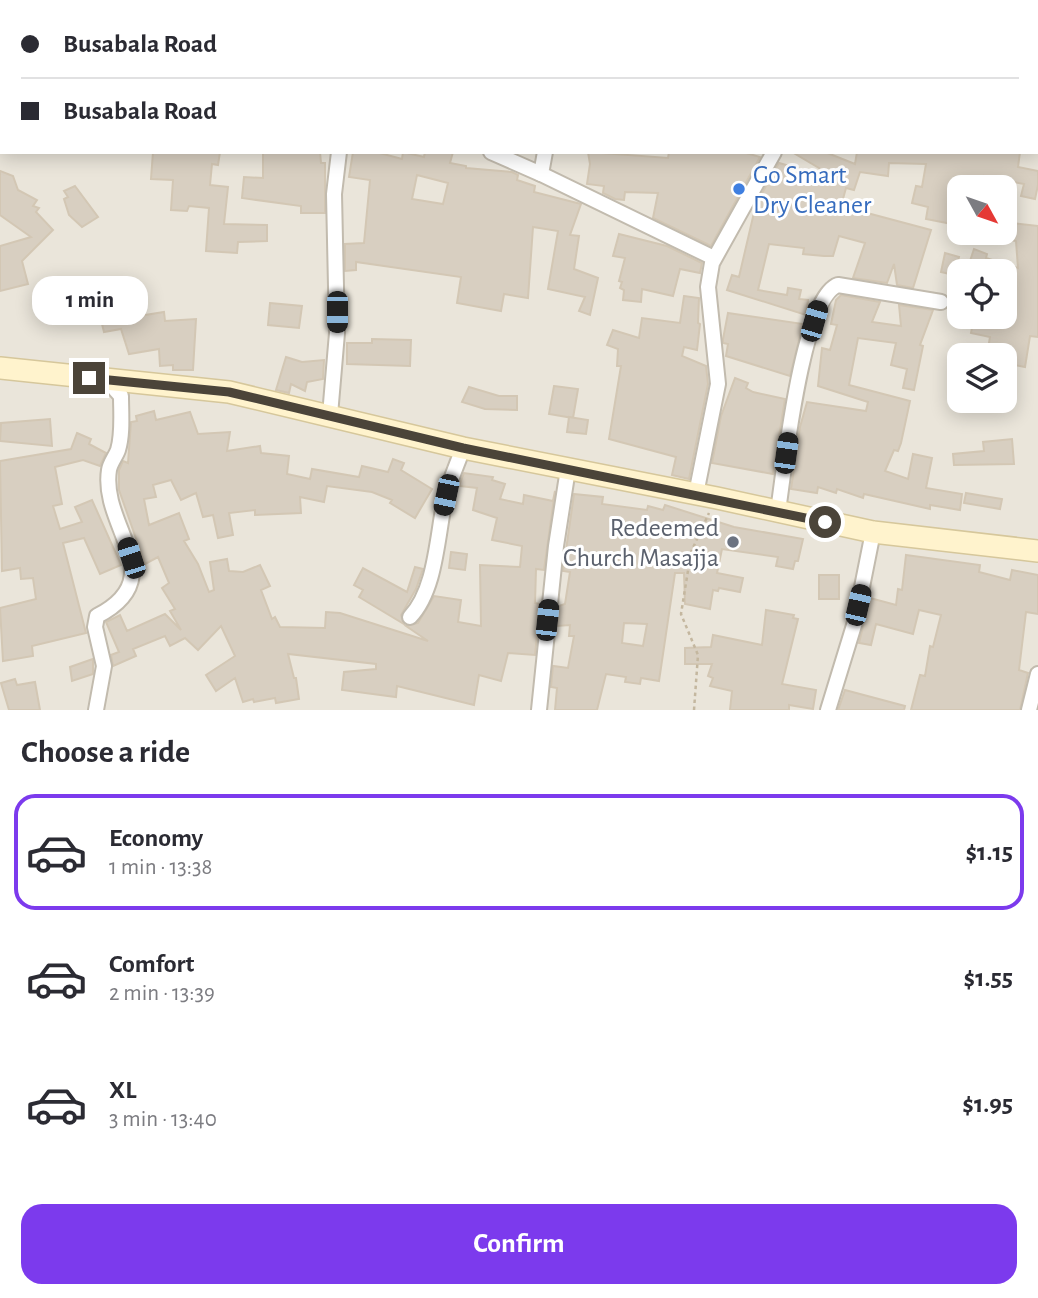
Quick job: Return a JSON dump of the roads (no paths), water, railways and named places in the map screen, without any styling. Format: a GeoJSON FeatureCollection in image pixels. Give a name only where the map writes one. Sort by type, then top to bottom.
{"type":"FeatureCollection","features":[{"type":"Feature","properties":{"kind":"street"},"geometry":{"type":"LineString","coordinates":[[330,415],[337,333],[334,194],[339,154]]}},
{"type":"Feature","properties":{"kind":"street"},"geometry":{"type":"LineString","coordinates":[[496,154],[714,258]]}},
{"type":"Feature","properties":{"kind":"street"},"geometry":{"type":"LineString","coordinates":[[541,174],[545,154]]}},
{"type":"Feature","properties":{"kind":"street"},"geometry":{"type":"LineString","coordinates":[[696,494],[718,384],[708,287],[714,258],[773,154]]}},
{"type":"Feature","properties":{"kind":"street"},"geometry":{"type":"LineString","coordinates":[[778,511],[801,369],[819,303],[827,291],[838,285],[941,302]]}},
{"type":"Feature","properties":{"kind":"street"},"geometry":{"type":"LineString","coordinates":[[0,368],[229,392],[463,448],[873,532],[1038,551]]}},
{"type":"Feature","properties":{"kind":"street"},"geometry":{"type":"LineString","coordinates":[[96,710],[104,666],[95,627],[97,616],[111,609],[127,591],[134,573],[111,498],[109,469],[118,448],[121,396],[106,379]]}},
{"type":"Feature","properties":{"kind":"street"},"geometry":{"type":"LineString","coordinates":[[410,617],[419,608],[428,589],[446,495],[463,448]]}},
{"type":"Feature","properties":{"kind":"street"},"geometry":{"type":"LineString","coordinates":[[539,710],[554,558],[568,468]]}},
{"type":"Feature","properties":{"kind":"street"},"geometry":{"type":"LineString","coordinates":[[828,710],[855,622],[873,532]]}},
{"type":"Feature","properties":{"kind":"street"},"geometry":{"type":"LineString","coordinates":[[1029,710],[1038,674]]}},
{"type":"Feature","properties":{"kind":"place","name":"Go Smart Dry Cleaner"},"geometry":{"type":"Point","coordinates":[739,189]}},
{"type":"Feature","properties":{"kind":"place","name":"Redeemed Church Masajja"},"geometry":{"type":"Point","coordinates":[733,542]}}]}
